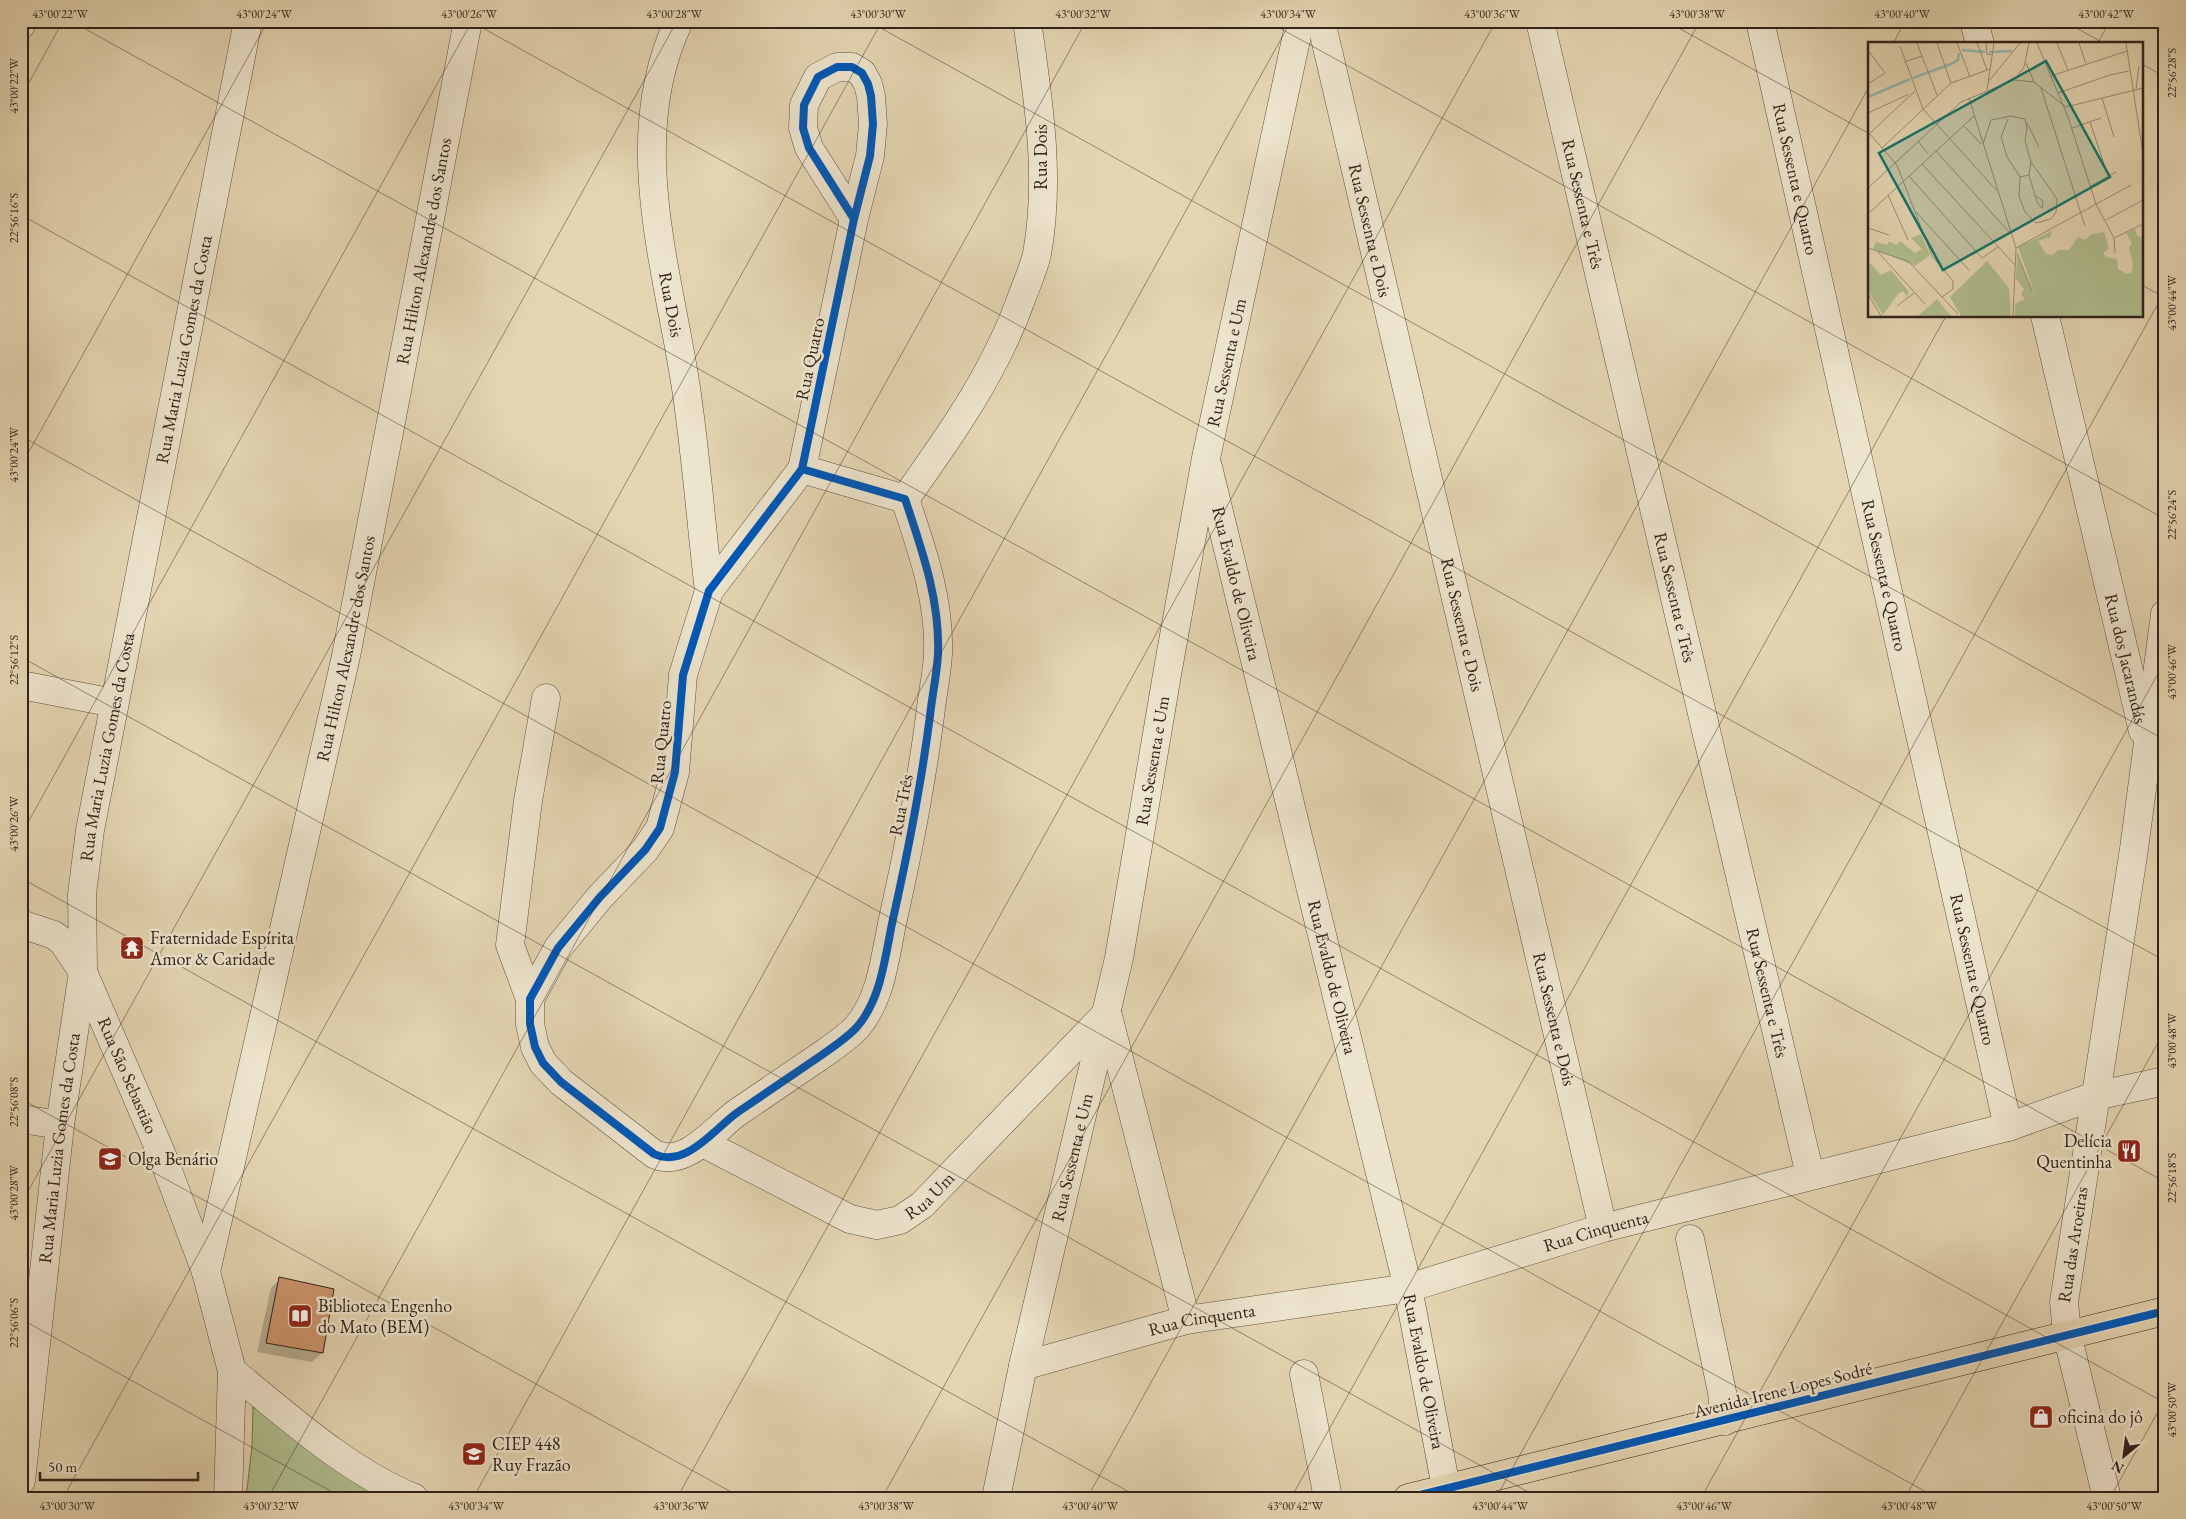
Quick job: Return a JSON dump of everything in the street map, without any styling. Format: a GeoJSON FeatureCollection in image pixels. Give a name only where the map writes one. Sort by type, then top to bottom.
{"type":"FeatureCollection","features":[{"type":"Feature","properties":{"kind":"main road","name":"Avenida Irene Lopes Sodré"},"geometry":{"type":"LineString","coordinates":[[1408,1498],[1447,1493],[2067,1334],[2165,1311]]}},
{"type":"Feature","properties":{"kind":"street"},"geometry":{"type":"LineString","coordinates":[[21,25],[22,21]]}},
{"type":"Feature","properties":{"kind":"street","name":"Rua Maria Luzia Gomes da Costa"},"geometry":{"type":"LineString","coordinates":[[21,1481],[29,1332],[83,972],[82,894],[85,862],[114,703],[248,21]]}},
{"type":"Feature","properties":{"kind":"street","name":"Rua Hilton Alexandre dos Santos"},"geometry":{"type":"LineString","coordinates":[[206,1272],[346,656],[468,21]]}},
{"type":"Feature","properties":{"kind":"street","name":"Rua Dois"},"geometry":{"type":"LineString","coordinates":[[679,21],[667,46],[659,74],[652,143],[657,227],[686,388],[709,591]]}},
{"type":"Feature","properties":{"kind":"street","name":"Rua Dois"},"geometry":{"type":"LineString","coordinates":[[906,499],[966,414],[991,369],[1016,316],[1037,255],[1043,181],[1042,123],[1027,21]]}},
{"type":"Feature","properties":{"kind":"street","name":"Rua Sessenta e Um"},"geometry":{"type":"LineString","coordinates":[[996,1498],[1023,1366],[1107,1013],[1206,458],[1300,21]]}},
{"type":"Feature","properties":{"kind":"street","name":"Rua Sessenta e Dois"},"geometry":{"type":"LineString","coordinates":[[1322,21],[1603,1228]]}},
{"type":"Feature","properties":{"kind":"street","name":"Rua Sessenta e Três"},"geometry":{"type":"LineString","coordinates":[[1540,21],[1810,1175]]}},
{"type":"Feature","properties":{"kind":"street","name":"Rua Sessenta e Quatro"},"geometry":{"type":"LineString","coordinates":[[1760,21],[2008,1128]]}},
{"type":"Feature","properties":{"kind":"street"},"geometry":{"type":"LineString","coordinates":[[1974,21],[1979,42]]}},
{"type":"Feature","properties":{"kind":"street","name":"Rua Quatro"},"geometry":{"type":"LineString","coordinates":[[703,1143],[676,1156],[663,1158],[654,1154],[561,1082],[543,1063],[535,1047],[530,1024],[530,999],[558,948],[600,897],[645,850],[660,828],[668,805],[675,772],[683,675],[709,591],[802,469],[854,219],[870,156],[873,124],[871,96],[868,84],[862,73],[852,67],[837,67],[818,77],[804,105],[802,128],[809,148],[854,219]]}},
{"type":"Feature","properties":{"kind":"street","name":"Rua dos Jacarandás"},"geometry":{"type":"LineString","coordinates":[[2044,318],[2147,747],[2134,849],[2095,1096]]}},
{"type":"Feature","properties":{"kind":"street","name":"Rua Evaldo de Oliveira"},"geometry":{"type":"LineString","coordinates":[[1206,458],[1408,1288],[1447,1493]]}},
{"type":"Feature","properties":{"kind":"street"},"geometry":{"type":"LineString","coordinates":[[802,469],[906,499]]}},
{"type":"Feature","properties":{"kind":"street","name":"Rua Três"},"geometry":{"type":"LineString","coordinates":[[703,1143],[730,1118],[828,1050],[856,1027],[870,1006],[880,978],[922,771],[938,653],[934,599],[926,563],[906,499]]}},
{"type":"Feature","properties":{"kind":"street"},"geometry":{"type":"LineString","coordinates":[[2147,747],[2165,614]]}},
{"type":"Feature","properties":{"kind":"street"},"geometry":{"type":"LineString","coordinates":[[21,684],[114,703]]}},
{"type":"Feature","properties":{"kind":"street"},"geometry":{"type":"LineString","coordinates":[[530,999],[510,945],[528,802],[546,698]]}},
{"type":"Feature","properties":{"kind":"street","name":"Rua São Sebastião"},"geometry":{"type":"LineString","coordinates":[[21,924],[54,935],[64,942],[83,972],[162,1155],[206,1272],[232,1371],[228,1498]]}},
{"type":"Feature","properties":{"kind":"street"},"geometry":{"type":"LineString","coordinates":[[1107,1013],[1186,1320]]}},
{"type":"Feature","properties":{"kind":"street","name":"Rua Um"},"geometry":{"type":"LineString","coordinates":[[703,1143],[850,1220],[877,1225],[900,1220],[922,1205],[1107,1013]]}},
{"type":"Feature","properties":{"kind":"street","name":"Rua Cinquenta"},"geometry":{"type":"LineString","coordinates":[[1023,1366],[1186,1320],[1408,1288],[1603,1228],[1810,1175],[2008,1128],[2095,1096],[2165,1081]]}},
{"type":"Feature","properties":{"kind":"street","name":"Rua das Aroeiras"},"geometry":{"type":"LineString","coordinates":[[2095,1096],[2064,1302],[2067,1334],[2107,1498]]}},
{"type":"Feature","properties":{"kind":"street"},"geometry":{"type":"LineString","coordinates":[[21,1119],[60,1125]]}},
{"type":"Feature","properties":{"kind":"street"},"geometry":{"type":"LineString","coordinates":[[1690,1239],[1722,1392],[1725,1421]]}},
{"type":"Feature","properties":{"kind":"street"},"geometry":{"type":"LineString","coordinates":[[232,1371],[319,1441],[387,1487],[414,1498]]}},
{"type":"Feature","properties":{"kind":"street"},"geometry":{"type":"LineString","coordinates":[[1304,1374],[1328,1498]]}},
{"type":"Feature","properties":{"kind":"green space"},"geometry":{"type":"Polygon","coordinates":[[[253,1407],[391,1495],[385,1498],[246,1498],[252,1446],[253,1407]]]}},
{"type":"Feature","properties":{"kind":"building","name":"Biblioteca Engenho do Mato (BEM)"},"geometry":{"type":"Polygon","coordinates":[[[279,1277],[334,1289],[323,1353],[266,1343],[279,1277]]]}},
{"type":"Feature","properties":{"kind":"cycle path"},"geometry":{"type":"LineString","coordinates":[[802,469],[905,499],[929,575],[936,614],[938,654],[923,767],[909,844],[881,976],[872,1003],[857,1027],[836,1045],[738,1112],[689,1152],[666,1157],[654,1154],[561,1082],[543,1063],[535,1047],[530,1024],[530,999],[558,948],[600,897],[645,850],[660,828],[675,772],[683,675],[709,591],[802,469],[854,219],[870,156],[873,124],[871,96],[868,84],[862,73],[852,67],[837,67],[818,77],[804,105],[803,128],[809,148],[854,219]]}},
{"type":"Feature","properties":{"kind":"cycle path"},"geometry":{"type":"LineString","coordinates":[[1408,1498],[2165,1311]]}},
{"type":"Feature","properties":{"kind":"place","name":"Fraternidade Espírita Amor & Caridade"},"geometry":{"type":"Point","coordinates":[132,948]}},
{"type":"Feature","properties":{"kind":"place","name":"Delícia Quentinha"},"geometry":{"type":"Point","coordinates":[2129,1151]}},
{"type":"Feature","properties":{"kind":"place","name":"Olga Benário"},"geometry":{"type":"Point","coordinates":[110,1159]}},
{"type":"Feature","properties":{"kind":"place","name":"Biblioteca Engenho do Mato (BEM)"},"geometry":{"type":"Point","coordinates":[300,1316]}},
{"type":"Feature","properties":{"kind":"place","name":"oficina do jô"},"geometry":{"type":"Point","coordinates":[2041,1417]}},
{"type":"Feature","properties":{"kind":"place","name":"CIEP 448 Ruy Frazão"},"geometry":{"type":"Point","coordinates":[474,1454]}}]}
